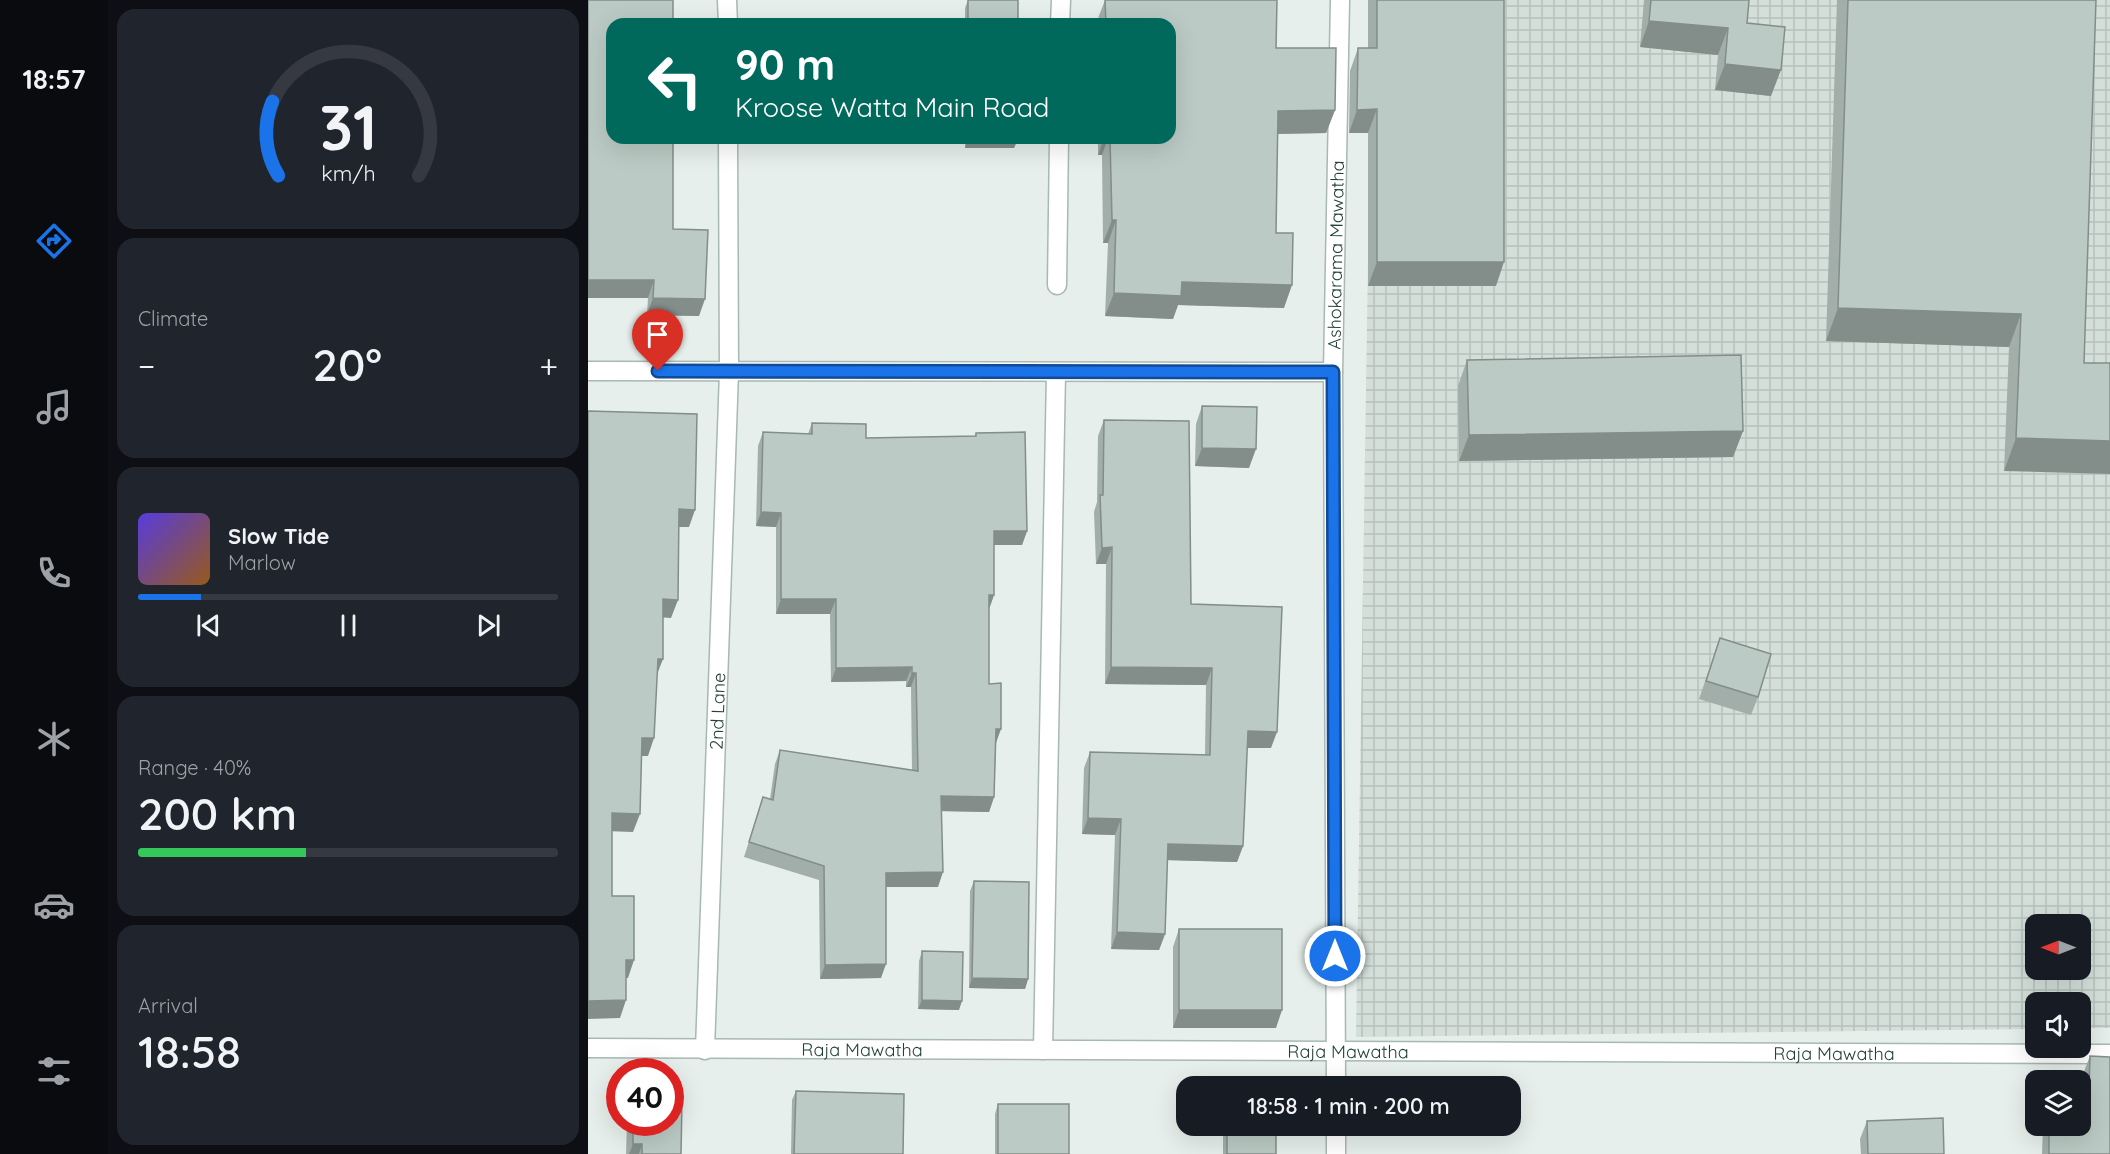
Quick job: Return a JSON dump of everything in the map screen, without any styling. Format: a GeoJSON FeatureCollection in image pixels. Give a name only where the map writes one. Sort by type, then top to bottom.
{"type":"FeatureCollection","features":[{"type":"Feature","properties":{"kind":"street"},"geometry":{"type":"LineString","coordinates":[[727,0],[728,18]]}},
{"type":"Feature","properties":{"kind":"street"},"geometry":{"type":"LineString","coordinates":[[1060,18],[1061,0]]}},
{"type":"Feature","properties":{"kind":"street","name":"Ashokarama Mawatha"},"geometry":{"type":"LineString","coordinates":[[1335,1076],[1333,372],[1340,0]]}},
{"type":"Feature","properties":{"kind":"street","name":"2nd Lane"},"geometry":{"type":"LineString","coordinates":[[705,1050],[729,372],[728,144]]}},
{"type":"Feature","properties":{"kind":"street"},"geometry":{"type":"LineString","coordinates":[[1057,285],[1059,144]]}},
{"type":"Feature","properties":{"kind":"street"},"geometry":{"type":"LineString","coordinates":[[588,371],[1333,372]]}},
{"type":"Feature","properties":{"kind":"street"},"geometry":{"type":"LineString","coordinates":[[1043,1050],[1056,373]]}},
{"type":"Feature","properties":{"kind":"street","name":"Raja Mawatha"},"geometry":{"type":"LineString","coordinates":[[588,1048],[705,1050],[1335,1049],[2110,1054]]}},
{"type":"Feature","properties":{"kind":"street"},"geometry":{"type":"LineString","coordinates":[[1336,1136],[1336,1154]]}},
{"type":"Feature","properties":{"kind":"shaded area"},"geometry":{"type":"Polygon","coordinates":[[[1372,0],[2110,0],[2110,1028],[2091,1028],[2091,992],[2025,992],[2025,1029],[1356,1037],[1372,0]]]}},
{"type":"Feature","properties":{"kind":"building"},"geometry":{"type":"Polygon","coordinates":[[[588,0],[673,0],[673,18],[606,18],[606,144],[673,144],[673,229],[708,230],[705,299],[653,298],[654,280],[588,280],[588,0]]]}},
{"type":"Feature","properties":{"kind":"building"},"geometry":{"type":"Polygon","coordinates":[[[968,0],[1018,0],[1018,18],[968,18],[968,0]]]}},
{"type":"Feature","properties":{"kind":"building"},"geometry":{"type":"Polygon","coordinates":[[[1105,0],[1277,0],[1276,48],[1336,48],[1335,110],[1278,111],[1276,233],[1293,233],[1292,285],[1182,282],[1181,296],[1114,293],[1116,220],[1112,220],[1110,144],[1176,144],[1176,18],[1106,18],[1105,0]]]}},
{"type":"Feature","properties":{"kind":"building"},"geometry":{"type":"Polygon","coordinates":[[[1377,0],[1504,0],[1504,262],[1377,262],[1377,109],[1357,110],[1358,48],[1377,48],[1377,0]]]}},
{"type":"Feature","properties":{"kind":"building"},"geometry":{"type":"Polygon","coordinates":[[[1651,0],[1749,0],[1747,23],[1785,27],[1781,70],[1725,64],[1728,28],[1649,21],[1651,0]]]}},
{"type":"Feature","properties":{"kind":"building"},"geometry":{"type":"Polygon","coordinates":[[[1848,0],[2096,0],[2084,363],[2110,363],[2110,441],[2016,438],[2021,314],[1838,308],[1848,0]]]}},
{"type":"Feature","properties":{"kind":"building"},"geometry":{"type":"Polygon","coordinates":[[[1741,355],[1743,431],[1469,435],[1467,360],[1741,355]]]}},
{"type":"Feature","properties":{"kind":"building"},"geometry":{"type":"Polygon","coordinates":[[[1202,406],[1257,407],[1256,449],[1202,448],[1202,406]]]}},
{"type":"Feature","properties":{"kind":"building"},"geometry":{"type":"Polygon","coordinates":[[[588,411],[697,414],[695,510],[679,509],[678,600],[663,599],[663,659],[658,659],[654,738],[642,738],[640,814],[612,813],[612,896],[634,896],[634,960],[626,960],[626,1000],[588,1001],[588,411]]]}},
{"type":"Feature","properties":{"kind":"building"},"geometry":{"type":"Polygon","coordinates":[[[1104,420],[1189,421],[1191,604],[1282,607],[1277,732],[1248,731],[1243,846],[1168,844],[1165,934],[1117,932],[1121,819],[1088,818],[1090,752],[1210,755],[1212,668],[1111,667],[1112,547],[1102,548],[1100,495],[1103,495],[1104,420]]]}},
{"type":"Feature","properties":{"kind":"building"},"geometry":{"type":"Polygon","coordinates":[[[812,423],[866,424],[866,438],[976,436],[976,433],[1025,432],[1027,531],[994,531],[994,595],[989,595],[989,684],[1001,683],[1001,729],[996,729],[994,797],[941,796],[943,872],[886,873],[886,964],[825,965],[824,866],[749,842],[763,797],[773,800],[780,750],[918,771],[916,673],[912,673],[912,667],[836,668],[836,599],[781,599],[781,513],[761,512],[763,432],[812,434],[812,423]]]}},
{"type":"Feature","properties":{"kind":"building"},"geometry":{"type":"Polygon","coordinates":[[[1720,638],[1771,654],[1758,697],[1706,681],[1720,638]]]}},
{"type":"Feature","properties":{"kind":"building"},"geometry":{"type":"Polygon","coordinates":[[[974,881],[1029,882],[1028,979],[972,978],[974,881]]]}},
{"type":"Feature","properties":{"kind":"building"},"geometry":{"type":"Polygon","coordinates":[[[1179,929],[1282,929],[1282,1010],[1179,1010],[1179,929]]]}},
{"type":"Feature","properties":{"kind":"building"},"geometry":{"type":"Polygon","coordinates":[[[922,951],[963,952],[962,1001],[922,1000],[922,951]]]}},
{"type":"Feature","properties":{"kind":"building"},"geometry":{"type":"Polygon","coordinates":[[[2091,1056],[2110,1057],[2110,1154],[2049,1154],[2049,1136],[2091,1136],[2091,1056]]]}},
{"type":"Feature","properties":{"kind":"building"},"geometry":{"type":"Polygon","coordinates":[[[796,1091],[904,1094],[903,1154],[794,1154],[796,1091]]]}},
{"type":"Feature","properties":{"kind":"building"},"geometry":{"type":"Polygon","coordinates":[[[998,1104],[1069,1104],[1069,1154],[998,1154],[998,1104]]]}},
{"type":"Feature","properties":{"kind":"building"},"geometry":{"type":"Polygon","coordinates":[[[1943,1118],[1944,1154],[1868,1154],[1867,1121],[1943,1118]]]}},
{"type":"Feature","properties":{"kind":"building"},"geometry":{"type":"Polygon","coordinates":[[[633,1136],[681,1136],[681,1154],[642,1154],[642,1144],[633,1144],[633,1136]]]}},
{"type":"Feature","properties":{"kind":"building"},"geometry":{"type":"Polygon","coordinates":[[[1227,1136],[1276,1136],[1276,1154],[1227,1154],[1227,1136]]]}},
{"type":"Feature","properties":{"kind":"route"},"geometry":{"type":"LineString","coordinates":[[658,371],[1333,372],[1335,956]]}}]}
